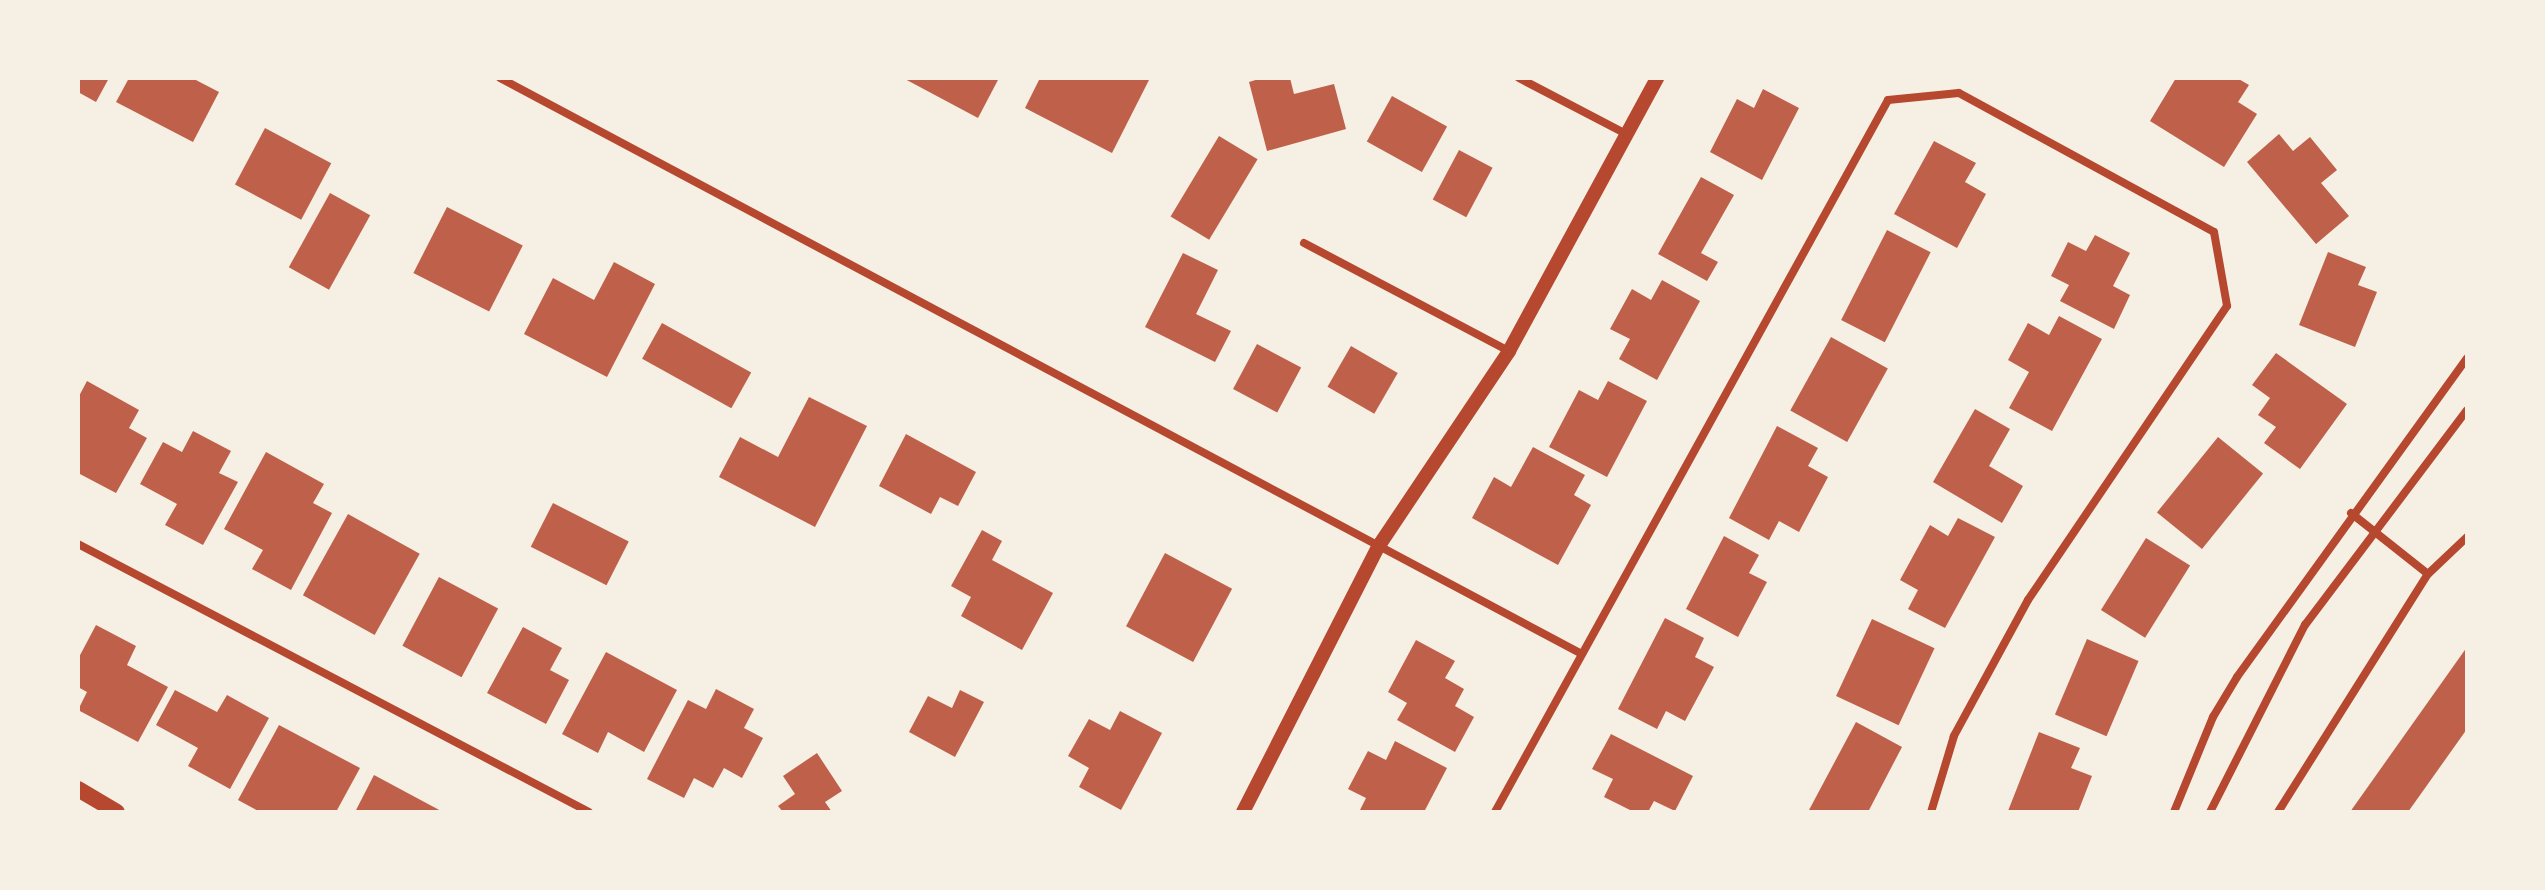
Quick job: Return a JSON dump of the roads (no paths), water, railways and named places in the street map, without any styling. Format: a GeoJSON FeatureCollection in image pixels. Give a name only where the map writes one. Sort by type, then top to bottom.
{"type":"FeatureCollection","features":[{"type":"Feature","properties":{"kind":"main road"},"geometry":{"type":"LineString","coordinates":[[78,789],[117,812]]}},
{"type":"Feature","properties":{"kind":"street"},"geometry":{"type":"LineString","coordinates":[[500,78],[1580,653]]}},
{"type":"Feature","properties":{"kind":"street"},"geometry":{"type":"LineString","coordinates":[[1523,78],[1626,134]]}},
{"type":"Feature","properties":{"kind":"street"},"geometry":{"type":"LineString","coordinates":[[1243,812],[1378,547],[1509,351],[1657,78]]}},
{"type":"Feature","properties":{"kind":"street"},"geometry":{"type":"LineString","coordinates":[[1495,812],[1580,653],[1888,100],[1959,93],[2214,232],[2227,306],[2028,600],[1954,736],[1931,812]]}},
{"type":"Feature","properties":{"kind":"street"},"geometry":{"type":"LineString","coordinates":[[1304,243],[1509,351]]}},
{"type":"Feature","properties":{"kind":"street"},"geometry":{"type":"LineString","coordinates":[[2174,812],[2213,717],[2237,677],[2351,513],[2467,358]]}},
{"type":"Feature","properties":{"kind":"street"},"geometry":{"type":"LineString","coordinates":[[2210,812],[2305,625],[2467,410]]}},
{"type":"Feature","properties":{"kind":"street"},"geometry":{"type":"LineString","coordinates":[[2351,513],[2428,574]]}},
{"type":"Feature","properties":{"kind":"street"},"geometry":{"type":"LineString","coordinates":[[2278,812],[2428,574],[2467,537]]}},
{"type":"Feature","properties":{"kind":"street"},"geometry":{"type":"LineString","coordinates":[[78,544],[589,812]]}}]}
